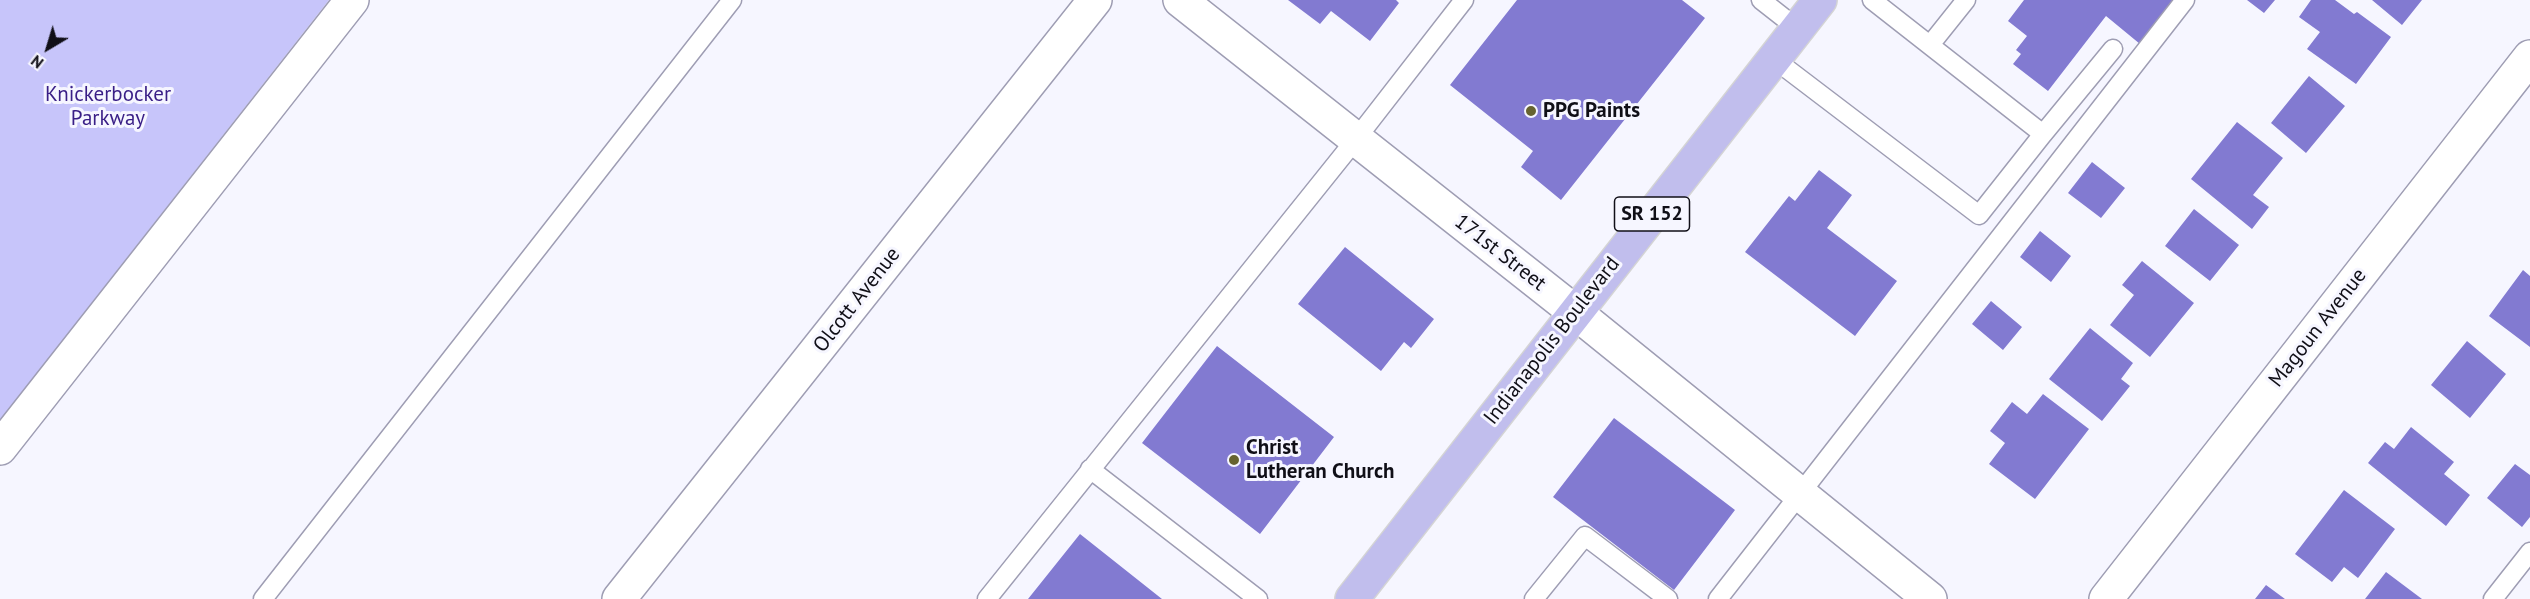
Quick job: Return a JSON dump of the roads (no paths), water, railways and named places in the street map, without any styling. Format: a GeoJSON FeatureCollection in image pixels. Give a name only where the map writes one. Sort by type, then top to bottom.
{"type":"FeatureCollection","features":[{"type":"Feature","properties":{"kind":"main road","name":"Indianapolis Boulevard"},"geometry":{"type":"LineString","coordinates":[[1352,599],[1820,0]]}},
{"type":"Feature","properties":{"kind":"street"},"geometry":{"type":"LineString","coordinates":[[0,448],[351,0]]}},
{"type":"Feature","properties":{"kind":"street","name":"Olcott Avenue"},"geometry":{"type":"LineString","coordinates":[[619,599],[1095,0]]}},
{"type":"Feature","properties":{"kind":"street","name":"171st Street"},"geometry":{"type":"LineString","coordinates":[[1180,0],[1575,312],[1930,599]]}},
{"type":"Feature","properties":{"kind":"street","name":"Magoun Avenue"},"geometry":{"type":"LineString","coordinates":[[2106,599],[2530,57]]}},
{"type":"Feature","properties":{"kind":"lane"},"geometry":{"type":"LineString","coordinates":[[263,599],[732,0]]}},
{"type":"Feature","properties":{"kind":"lane"},"geometry":{"type":"LineString","coordinates":[[987,599],[1356,139],[1464,0]]}},
{"type":"Feature","properties":{"kind":"lane"},"geometry":{"type":"LineString","coordinates":[[1761,0],[1798,29]]}},
{"type":"Feature","properties":{"kind":"lane"},"geometry":{"type":"LineString","coordinates":[[1872,0],[2043,134]]}},
{"type":"Feature","properties":{"kind":"lane"},"geometry":{"type":"LineString","coordinates":[[1930,45],[1965,0]]}},
{"type":"Feature","properties":{"kind":"lane"},"geometry":{"type":"LineString","coordinates":[[1718,599],[2186,0]]}},
{"type":"Feature","properties":{"kind":"lane"},"geometry":{"type":"LineString","coordinates":[[1774,59],[1979,215],[2113,49]]}},
{"type":"Feature","properties":{"kind":"lane"},"geometry":{"type":"LineString","coordinates":[[1090,469],[1258,599]]}},
{"type":"Feature","properties":{"kind":"lane"},"geometry":{"type":"LineString","coordinates":[[1534,599],[1585,536],[1645,592],[1668,599]]}},
{"type":"Feature","properties":{"kind":"lane"},"geometry":{"type":"LineString","coordinates":[[2493,599],[2530,552]]}},
{"type":"Feature","properties":{"kind":"place","name":"PPG Paints"},"geometry":{"type":"Point","coordinates":[1531,111]}},
{"type":"Feature","properties":{"kind":"place","name":"Christ Lutheran Church"},"geometry":{"type":"Point","coordinates":[1234,460]}},
{"type":"Feature","properties":{"kind":"park label","name":"Knickerbocker Parkway"},"geometry":{"type":"Point","coordinates":[108,107]}}]}
